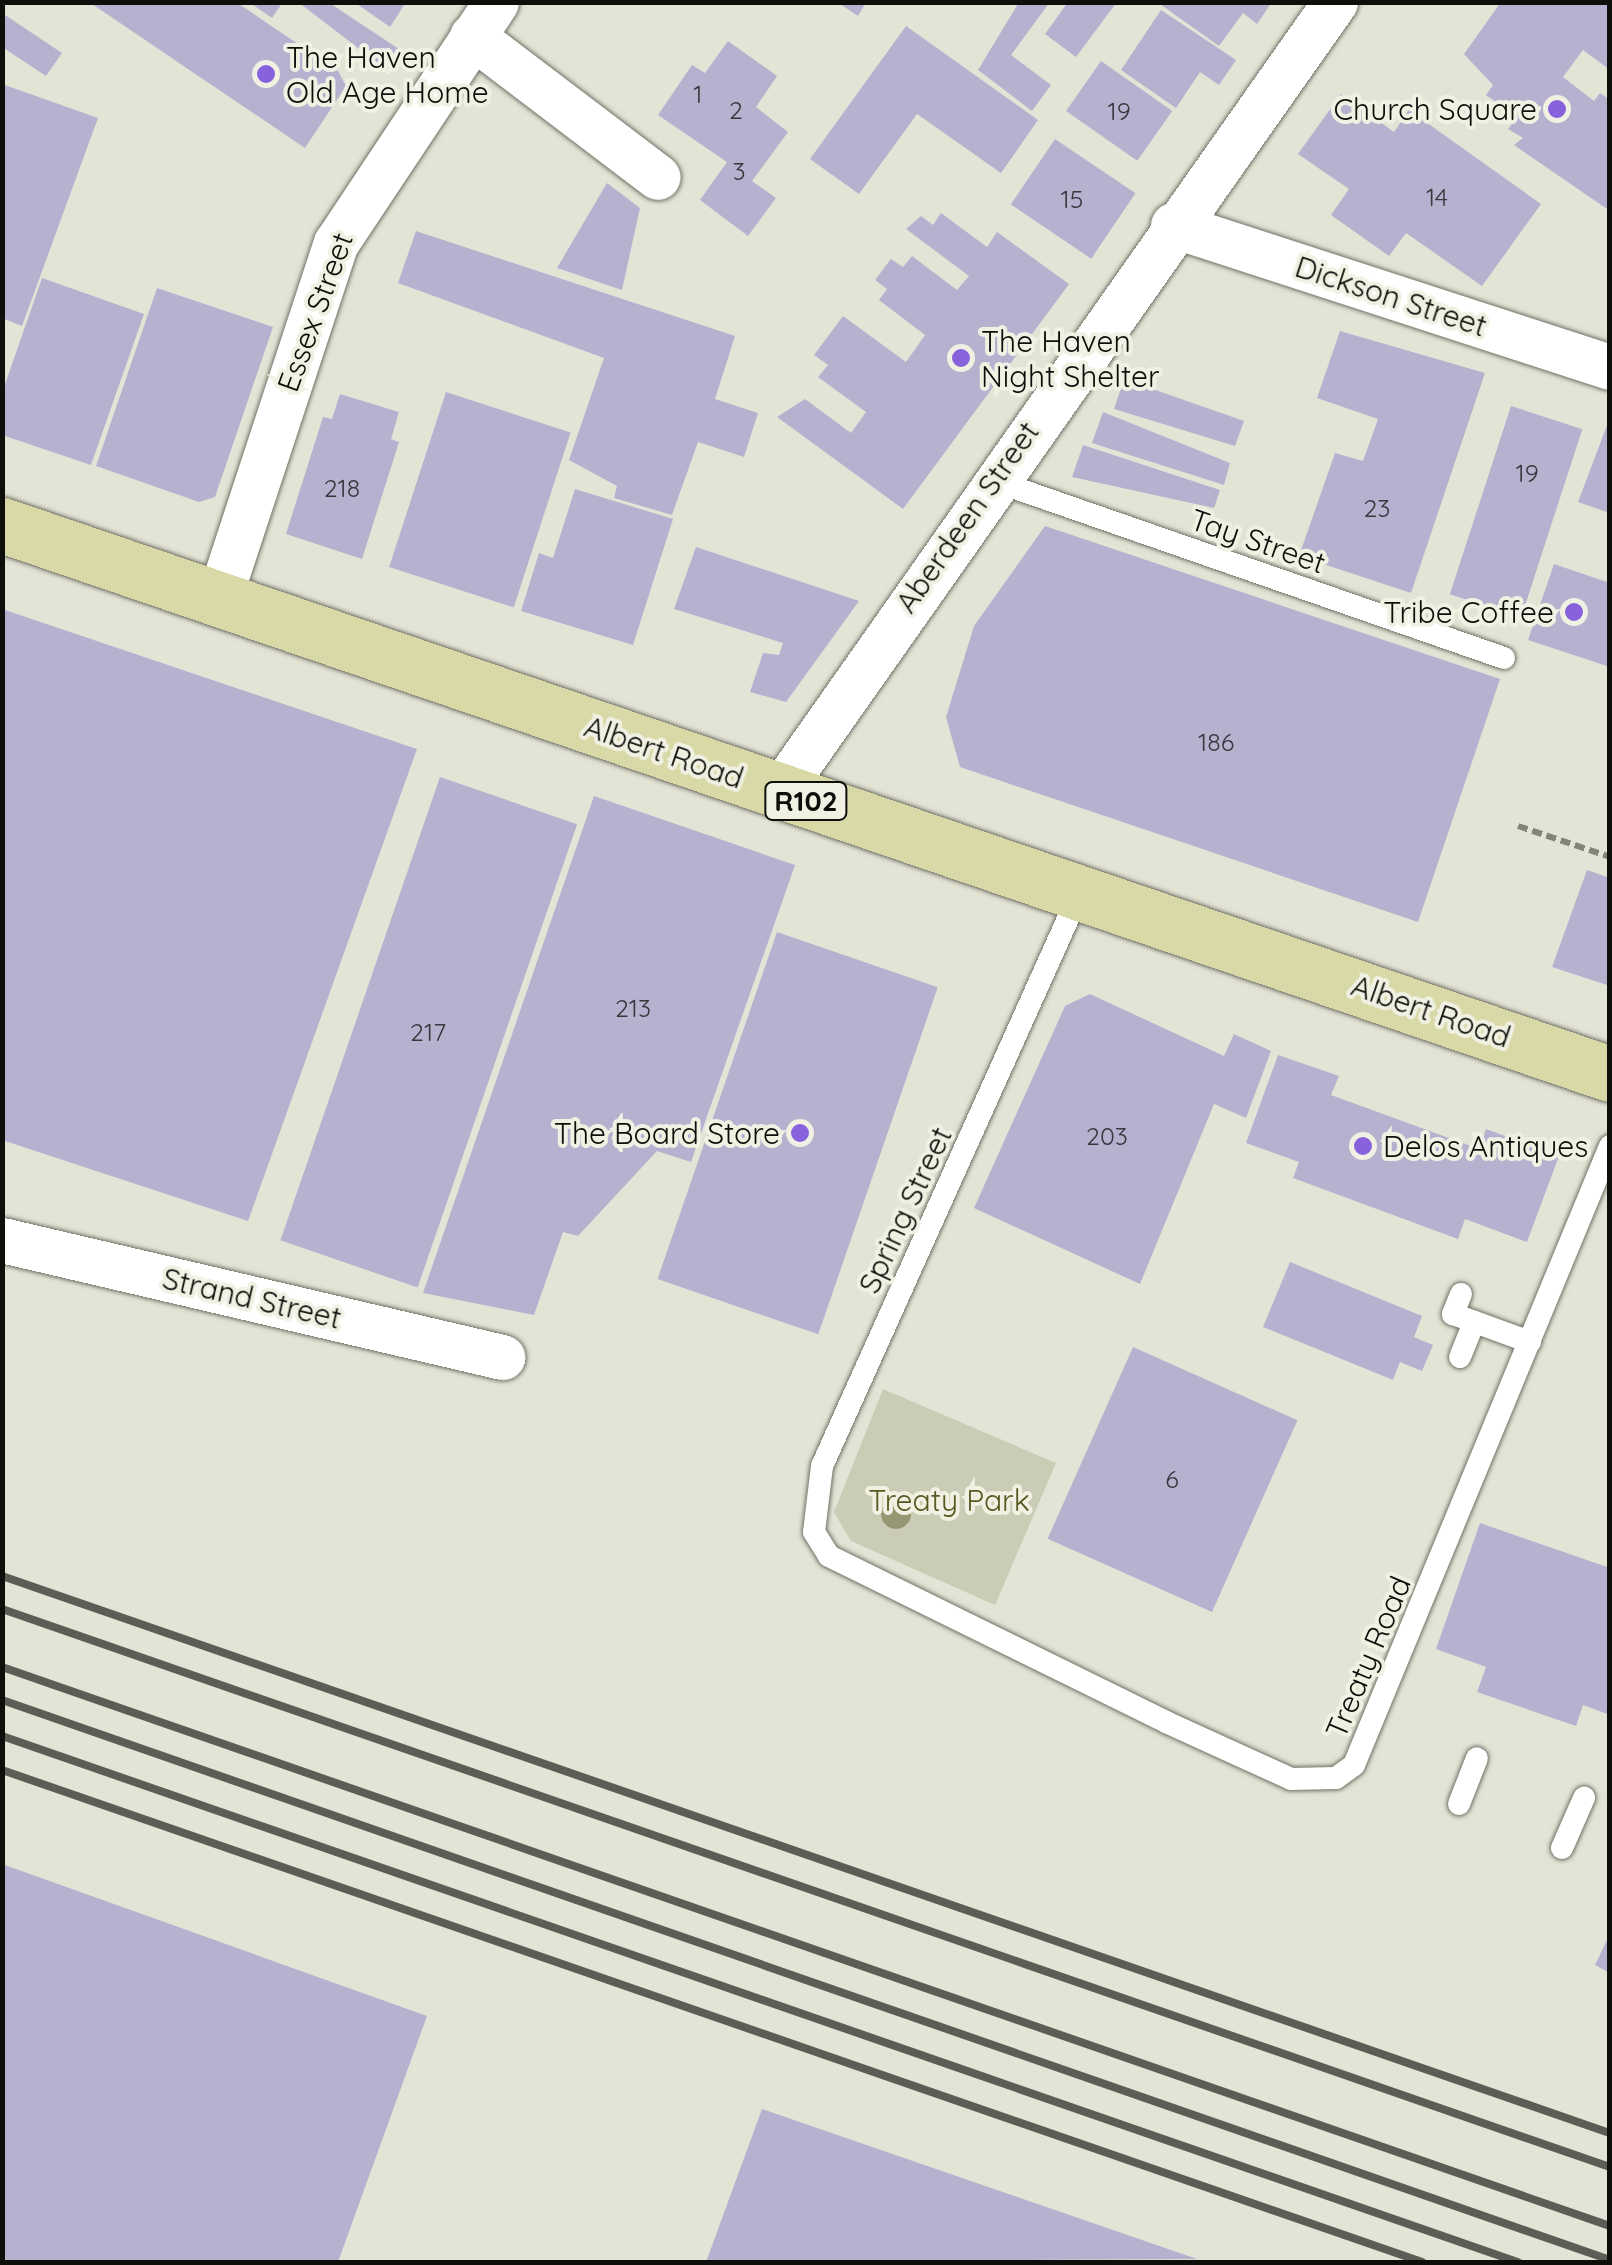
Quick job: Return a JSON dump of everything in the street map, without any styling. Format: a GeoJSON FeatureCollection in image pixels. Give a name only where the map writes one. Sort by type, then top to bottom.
{"type":"FeatureCollection","features":[{"type":"Feature","properties":{"kind":"main road","name":"Albert Road"},"geometry":{"type":"LineString","coordinates":[[2,525],[1610,1074]]}},
{"type":"Feature","properties":{"kind":"street","name":"Aberdeen Street"},"geometry":{"type":"LineString","coordinates":[[780,792],[992,480],[1335,2]]}},
{"type":"Feature","properties":{"kind":"street"},"geometry":{"type":"LineString","coordinates":[[484,19],[658,177]]}},
{"type":"Feature","properties":{"kind":"street","name":"Essex Street"},"geometry":{"type":"LineString","coordinates":[[219,598],[336,243],[484,19]]}},
{"type":"Feature","properties":{"kind":"street","name":"Dickson Street"},"geometry":{"type":"LineString","coordinates":[[1173,225],[1610,368]]}},
{"type":"Feature","properties":{"kind":"street","name":"Strand Street"},"geometry":{"type":"LineString","coordinates":[[2,1240],[502,1357]]}},
{"type":"Feature","properties":{"kind":"lane","name":"Tay Street"},"geometry":{"type":"LineString","coordinates":[[992,480],[1504,658]]}},
{"type":"Feature","properties":{"kind":"lane","name":"Spring Street"},"geometry":{"type":"LineString","coordinates":[[829,1556],[814,1532],[811,1501],[822,1466],[1080,891]]}},
{"type":"Feature","properties":{"kind":"lane","name":"Treaty Road"},"geometry":{"type":"LineString","coordinates":[[829,1556],[1291,1779],[1336,1778],[1376,1722],[1610,1146]]}},
{"type":"Feature","properties":{"kind":"lane"},"geometry":{"type":"LineString","coordinates":[[1461,1294],[1453,1314],[1530,1342]]}},
{"type":"Feature","properties":{"kind":"lane"},"geometry":{"type":"LineString","coordinates":[[1460,1358],[1474,1322]]}},
{"type":"Feature","properties":{"kind":"lane"},"geometry":{"type":"LineString","coordinates":[[1459,1804],[1477,1758]]}},
{"type":"Feature","properties":{"kind":"lane"},"geometry":{"type":"LineString","coordinates":[[1562,1848],[1584,1798]]}},
{"type":"Feature","properties":{"kind":"path"},"geometry":{"type":"LineString","coordinates":[[1518,826],[1610,857]]}},
{"type":"Feature","properties":{"kind":"green space","name":"Treaty Park"},"geometry":{"type":"Polygon","coordinates":[[[883,1389],[1056,1463],[995,1605],[851,1541],[834,1512],[883,1389]]]}},
{"type":"Feature","properties":{"kind":"building","name":"The Haven Old Age Home"},"geometry":{"type":"Polygon","coordinates":[[[89,2],[236,2],[338,71],[346,86],[305,148],[89,2]]]}},
{"type":"Feature","properties":{"kind":"building"},"geometry":{"type":"Polygon","coordinates":[[[249,2],[283,2],[272,18],[249,2]]]}},
{"type":"Feature","properties":{"kind":"building"},"geometry":{"type":"Polygon","coordinates":[[[298,2],[328,2],[402,51],[388,71],[298,2]]]}},
{"type":"Feature","properties":{"kind":"building"},"geometry":{"type":"Polygon","coordinates":[[[354,2],[406,2],[390,27],[354,2]]]}},
{"type":"Feature","properties":{"kind":"building"},"geometry":{"type":"Polygon","coordinates":[[[837,2],[866,2],[858,16],[837,2]]]}},
{"type":"Feature","properties":{"kind":"building"},"geometry":{"type":"Polygon","coordinates":[[[1019,2],[1050,2],[1011,55],[1051,85],[1032,111],[978,70],[1019,2]]]}},
{"type":"Feature","properties":{"kind":"building"},"geometry":{"type":"Polygon","coordinates":[[[1068,2],[1117,2],[1076,57],[1045,34],[1068,2]]]}},
{"type":"Feature","properties":{"kind":"building"},"geometry":{"type":"Polygon","coordinates":[[[1157,2],[1272,2],[1257,24],[1243,13],[1219,46],[1157,2]]]}},
{"type":"Feature","properties":{"kind":"building","name":"Church Square"},"geometry":{"type":"Polygon","coordinates":[[[1501,2],[1610,2],[1610,70],[1583,50],[1563,77],[1594,101],[1600,93],[1610,100],[1610,211],[1514,145],[1523,138],[1508,129],[1517,117],[1486,95],[1493,85],[1464,54],[1501,2]]]}},
{"type":"Feature","properties":{"kind":"building"},"geometry":{"type":"Polygon","coordinates":[[[1161,10],[1236,60],[1219,85],[1200,72],[1176,108],[1121,70],[1161,10]]]}},
{"type":"Feature","properties":{"kind":"building"},"geometry":{"type":"Polygon","coordinates":[[[2,13],[62,53],[46,76],[2,47],[2,13]]]}},
{"type":"Feature","properties":{"kind":"building"},"geometry":{"type":"Polygon","coordinates":[[[906,26],[1038,120],[1001,173],[917,114],[859,194],[810,159],[906,26]]]}},
{"type":"Feature","properties":{"kind":"building"},"geometry":{"type":"Polygon","coordinates":[[[728,41],[777,76],[756,107],[788,132],[752,181],[776,198],[748,236],[700,200],[727,162],[658,115],[692,65],[705,73],[728,41]]]}},
{"type":"Feature","properties":{"kind":"building"},"geometry":{"type":"Polygon","coordinates":[[[1101,61],[1172,111],[1137,161],[1066,111],[1101,61]]]}},
{"type":"Feature","properties":{"kind":"building"},"geometry":{"type":"Polygon","coordinates":[[[2,84],[98,118],[22,326],[2,318],[2,84]]]}},
{"type":"Feature","properties":{"kind":"building"},"geometry":{"type":"Polygon","coordinates":[[[1341,94],[1394,132],[1409,110],[1541,204],[1482,286],[1406,233],[1389,256],[1331,215],[1349,189],[1298,154],[1341,94]]]}},
{"type":"Feature","properties":{"kind":"building"},"geometry":{"type":"Polygon","coordinates":[[[1055,139],[1135,193],[1091,259],[1011,204],[1055,139]]]}},
{"type":"Feature","properties":{"kind":"building"},"geometry":{"type":"Polygon","coordinates":[[[607,183],[640,208],[622,290],[557,268],[607,183]]]}},
{"type":"Feature","properties":{"kind":"building","name":"The Haven Night Shelter"},"geometry":{"type":"Polygon","coordinates":[[[941,213],[987,247],[997,232],[1069,284],[903,509],[777,417],[805,399],[851,433],[866,412],[818,377],[828,365],[814,355],[843,316],[906,362],[925,335],[879,300],[887,289],[875,280],[891,259],[903,267],[912,256],[957,290],[969,276],[906,229],[921,216],[933,225],[941,213]]]}},
{"type":"Feature","properties":{"kind":"building"},"geometry":{"type":"Polygon","coordinates":[[[416,231],[735,336],[715,399],[758,413],[744,457],[698,442],[672,515],[614,498],[617,486],[569,460],[604,358],[398,283],[416,231]]]}},
{"type":"Feature","properties":{"kind":"building"},"geometry":{"type":"Polygon","coordinates":[[[42,278],[144,314],[91,465],[2,435],[2,393],[42,278]]]}},
{"type":"Feature","properties":{"kind":"building"},"geometry":{"type":"Polygon","coordinates":[[[157,288],[273,327],[215,497],[199,502],[96,466],[157,288]]]}},
{"type":"Feature","properties":{"kind":"building"},"geometry":{"type":"Polygon","coordinates":[[[1340,331],[1485,373],[1411,593],[1299,556],[1335,453],[1363,461],[1378,419],[1317,398],[1340,331]]]}},
{"type":"Feature","properties":{"kind":"building"},"geometry":{"type":"Polygon","coordinates":[[[1124,379],[1244,421],[1235,446],[1114,409],[1124,379]]]}},
{"type":"Feature","properties":{"kind":"building"},"geometry":{"type":"Polygon","coordinates":[[[446,392],[571,432],[514,607],[389,567],[446,392]]]}},
{"type":"Feature","properties":{"kind":"building"},"geometry":{"type":"Polygon","coordinates":[[[340,394],[399,412],[391,439],[399,442],[362,559],[286,534],[323,417],[332,419],[340,394]]]}},
{"type":"Feature","properties":{"kind":"building"},"geometry":{"type":"Polygon","coordinates":[[[1511,406],[1582,429],[1521,617],[1450,594],[1511,406]]]}},
{"type":"Feature","properties":{"kind":"building"},"geometry":{"type":"Polygon","coordinates":[[[1103,412],[1230,463],[1224,485],[1092,443],[1103,412]]]}},
{"type":"Feature","properties":{"kind":"building"},"geometry":{"type":"Polygon","coordinates":[[[1610,420],[1610,513],[1578,502],[1610,420]]]}},
{"type":"Feature","properties":{"kind":"building"},"geometry":{"type":"Polygon","coordinates":[[[1083,445],[1220,490],[1214,508],[1072,477],[1083,445]]]}},
{"type":"Feature","properties":{"kind":"building"},"geometry":{"type":"Polygon","coordinates":[[[575,489],[673,519],[633,645],[521,611],[539,553],[553,558],[575,489]]]}},
{"type":"Feature","properties":{"kind":"building"},"geometry":{"type":"Polygon","coordinates":[[[1045,526],[1500,679],[1418,922],[960,767],[946,717],[974,626],[1045,526]]]}},
{"type":"Feature","properties":{"kind":"building"},"geometry":{"type":"Polygon","coordinates":[[[696,547],[859,601],[786,702],[750,692],[763,653],[779,655],[783,643],[674,609],[696,547]]]}},
{"type":"Feature","properties":{"kind":"building","name":"Tribe Coffee"},"geometry":{"type":"Polygon","coordinates":[[[1554,564],[1610,583],[1610,667],[1528,640],[1554,564]]]}},
{"type":"Feature","properties":{"kind":"building"},"geometry":{"type":"Polygon","coordinates":[[[2,609],[417,749],[248,1221],[2,1140],[2,609]]]}},
{"type":"Feature","properties":{"kind":"building"},"geometry":{"type":"Polygon","coordinates":[[[440,777],[577,824],[418,1288],[280,1240],[440,777]]]}},
{"type":"Feature","properties":{"kind":"building"},"geometry":{"type":"Polygon","coordinates":[[[594,796],[795,865],[691,1162],[657,1151],[578,1236],[563,1232],[534,1315],[423,1293],[594,796]]]}},
{"type":"Feature","properties":{"kind":"building"},"geometry":{"type":"Polygon","coordinates":[[[1587,870],[1610,878],[1610,986],[1552,967],[1587,870]]]}},
{"type":"Feature","properties":{"kind":"building","name":"The Board Store"},"geometry":{"type":"Polygon","coordinates":[[[777,932],[938,987],[818,1334],[658,1279],[777,932]]]}},
{"type":"Feature","properties":{"kind":"building"},"geometry":{"type":"Polygon","coordinates":[[[1090,994],[1224,1056],[1234,1034],[1271,1051],[1246,1118],[1214,1104],[1140,1284],[974,1208],[1065,1006],[1090,994]]]}},
{"type":"Feature","properties":{"kind":"building","name":"Delos Antiques"},"geometry":{"type":"Polygon","coordinates":[[[1278,1055],[1339,1076],[1331,1095],[1479,1149],[1486,1129],[1559,1156],[1527,1242],[1465,1219],[1458,1239],[1293,1178],[1299,1162],[1246,1143],[1278,1055]]]}},
{"type":"Feature","properties":{"kind":"building"},"geometry":{"type":"Polygon","coordinates":[[[1290,1262],[1422,1316],[1414,1337],[1433,1345],[1422,1371],[1400,1362],[1393,1380],[1263,1327],[1290,1262]]]}},
{"type":"Feature","properties":{"kind":"building"},"geometry":{"type":"Polygon","coordinates":[[[1133,1347],[1297,1420],[1212,1612],[1048,1539],[1133,1347]]]}},
{"type":"Feature","properties":{"kind":"building"},"geometry":{"type":"Polygon","coordinates":[[[1480,1523],[1610,1568],[1610,1715],[1583,1705],[1576,1726],[1477,1692],[1486,1667],[1436,1649],[1480,1523]]]}},
{"type":"Feature","properties":{"kind":"building"},"geometry":{"type":"Polygon","coordinates":[[[2,1864],[427,2016],[338,2262],[2,2262],[2,1864]]]}},
{"type":"Feature","properties":{"kind":"building"},"geometry":{"type":"Polygon","coordinates":[[[1610,1934],[1610,1973],[1595,1965],[1610,1934]]]}},
{"type":"Feature","properties":{"kind":"building"},"geometry":{"type":"Polygon","coordinates":[[[762,2109],[1197,2259],[706,2262],[762,2109]]]}},
{"type":"Feature","properties":{"kind":"railway"},"geometry":{"type":"LineString","coordinates":[[2,1576],[1610,2133]]}},
{"type":"Feature","properties":{"kind":"railway"},"geometry":{"type":"LineString","coordinates":[[2,1609],[1610,2167]]}},
{"type":"Feature","properties":{"kind":"railway"},"geometry":{"type":"LineString","coordinates":[[2,1667],[1610,2226]]}},
{"type":"Feature","properties":{"kind":"railway"},"geometry":{"type":"LineString","coordinates":[[2,1700],[1610,2260]]}},
{"type":"Feature","properties":{"kind":"railway"},"geometry":{"type":"LineString","coordinates":[[2,1736],[1518,2262]]}},
{"type":"Feature","properties":{"kind":"railway"},"geometry":{"type":"LineString","coordinates":[[2,1770],[1422,2262]]}},
{"type":"Feature","properties":{"kind":"place","name":"The Haven Old Age Home"},"geometry":{"type":"Point","coordinates":[266,74]}},
{"type":"Feature","properties":{"kind":"place","name":"Church Square"},"geometry":{"type":"Point","coordinates":[1557,109]}},
{"type":"Feature","properties":{"kind":"place","name":"The Haven Night Shelter"},"geometry":{"type":"Point","coordinates":[961,358]}},
{"type":"Feature","properties":{"kind":"place","name":"Tribe Coffee"},"geometry":{"type":"Point","coordinates":[1574,612]}},
{"type":"Feature","properties":{"kind":"place","name":"The Board Store"},"geometry":{"type":"Point","coordinates":[800,1133]}},
{"type":"Feature","properties":{"kind":"place","name":"Delos Antiques"},"geometry":{"type":"Point","coordinates":[1363,1146]}}]}
